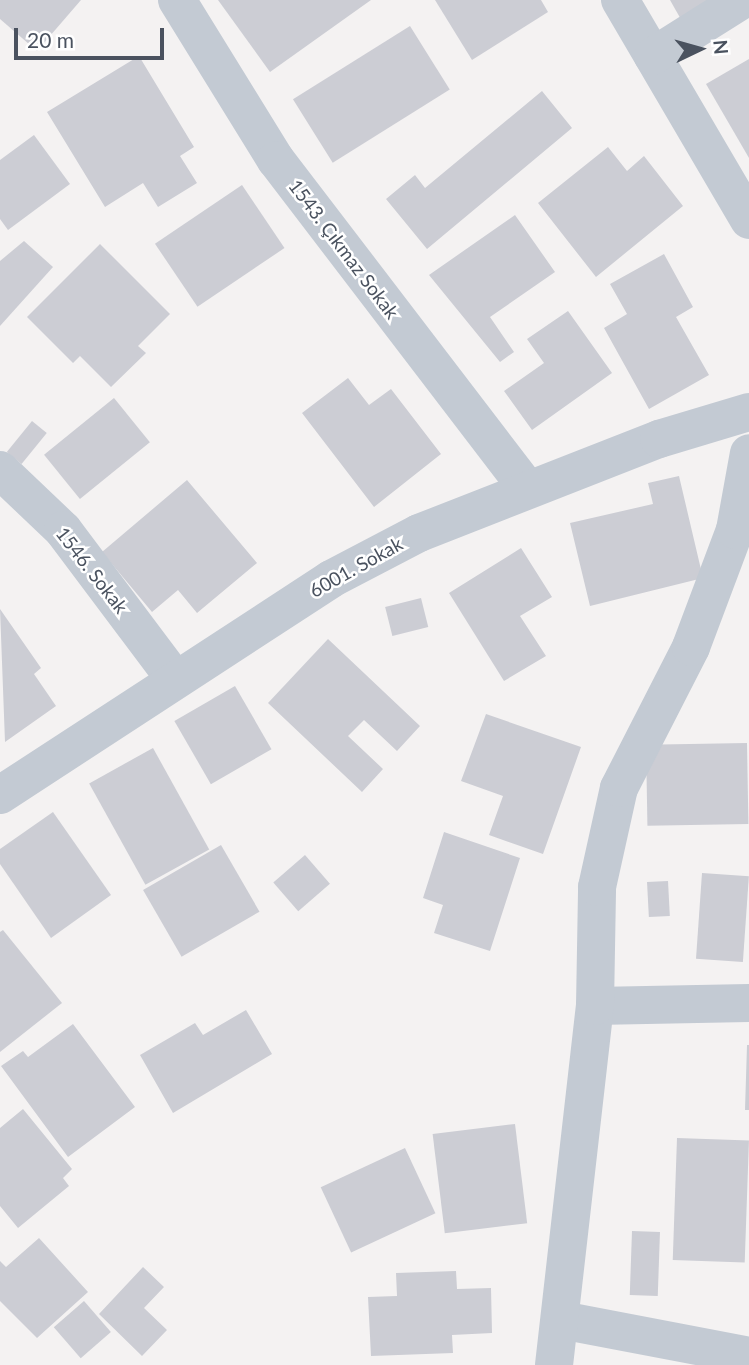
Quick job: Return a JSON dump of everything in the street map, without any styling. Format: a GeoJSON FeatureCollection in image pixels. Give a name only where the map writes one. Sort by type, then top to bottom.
{"type":"FeatureCollection","features":[{"type":"Feature","properties":{"kind":"street","name":"1543. Çıkmaz Sokak"},"geometry":{"type":"LineString","coordinates":[[177,0],[276,160],[527,488]]}},
{"type":"Feature","properties":{"kind":"street"},"geometry":{"type":"LineString","coordinates":[[620,0],[749,220]]}},
{"type":"Feature","properties":{"kind":"street"},"geometry":{"type":"LineString","coordinates":[[653,56],[742,0]]}},
{"type":"Feature","properties":{"kind":"street","name":"6001. Sokak"},"geometry":{"type":"LineString","coordinates":[[0,795],[331,579],[419,533],[527,488],[749,412]]}},
{"type":"Feature","properties":{"kind":"street"},"geometry":{"type":"LineString","coordinates":[[554,1365],[595,1006],[597,887],[619,788],[691,647],[736,530],[749,453]]}},
{"type":"Feature","properties":{"kind":"street","name":"1546. Sokak"},"geometry":{"type":"LineString","coordinates":[[0,470],[63,530],[175,680]]}},
{"type":"Feature","properties":{"kind":"street"},"geometry":{"type":"LineString","coordinates":[[595,1006],[749,1003]]}},
{"type":"Feature","properties":{"kind":"street"},"geometry":{"type":"LineString","coordinates":[[561,1320],[749,1356]]}},
{"type":"Feature","properties":{"kind":"building"},"geometry":{"type":"Polygon","coordinates":[[[0,0],[81,0],[37,51],[0,19],[0,0]]]}},
{"type":"Feature","properties":{"kind":"building"},"geometry":{"type":"Polygon","coordinates":[[[218,0],[371,0],[270,72],[218,0]]]}},
{"type":"Feature","properties":{"kind":"building"},"geometry":{"type":"Polygon","coordinates":[[[435,0],[541,0],[548,12],[472,60],[435,0]]]}},
{"type":"Feature","properties":{"kind":"building"},"geometry":{"type":"Polygon","coordinates":[[[670,0],[723,0],[683,23],[670,0]]]}},
{"type":"Feature","properties":{"kind":"building"},"geometry":{"type":"Polygon","coordinates":[[[410,26],[450,90],[333,163],[293,99],[410,26]]]}},
{"type":"Feature","properties":{"kind":"building"},"geometry":{"type":"Polygon","coordinates":[[[139,56],[194,147],[180,156],[197,183],[158,207],[143,183],[105,207],[47,112],[139,56]]]}},
{"type":"Feature","properties":{"kind":"building"},"geometry":{"type":"Polygon","coordinates":[[[749,59],[749,158],[706,84],[749,59]]]}},
{"type":"Feature","properties":{"kind":"building"},"geometry":{"type":"Polygon","coordinates":[[[542,91],[572,128],[427,249],[386,199],[415,175],[425,188],[542,91]]]}},
{"type":"Feature","properties":{"kind":"building"},"geometry":{"type":"Polygon","coordinates":[[[34,135],[70,184],[8,230],[0,219],[0,160],[34,135]]]}},
{"type":"Feature","properties":{"kind":"building"},"geometry":{"type":"Polygon","coordinates":[[[608,147],[627,171],[644,156],[683,206],[596,277],[538,203],[608,147]]]}},
{"type":"Feature","properties":{"kind":"building"},"geometry":{"type":"Polygon","coordinates":[[[242,185],[284,248],[197,307],[155,244],[242,185]]]}},
{"type":"Feature","properties":{"kind":"building"},"geometry":{"type":"Polygon","coordinates":[[[515,215],[555,272],[490,317],[514,352],[500,362],[429,275],[515,215]]]}},
{"type":"Feature","properties":{"kind":"building"},"geometry":{"type":"Polygon","coordinates":[[[24,241],[53,267],[0,326],[0,261],[24,241]]]}},
{"type":"Feature","properties":{"kind":"building"},"geometry":{"type":"Polygon","coordinates":[[[100,244],[170,314],[138,346],[146,353],[111,387],[80,356],[73,363],[27,317],[100,244]]]}},
{"type":"Feature","properties":{"kind":"building"},"geometry":{"type":"Polygon","coordinates":[[[664,254],[693,307],[676,317],[709,375],[649,409],[604,328],[627,314],[610,284],[664,254]]]}},
{"type":"Feature","properties":{"kind":"building"},"geometry":{"type":"Polygon","coordinates":[[[568,311],[612,373],[532,430],[504,391],[544,363],[527,339],[568,311]]]}},
{"type":"Feature","properties":{"kind":"building"},"geometry":{"type":"Polygon","coordinates":[[[348,378],[369,405],[391,389],[441,454],[374,507],[302,413],[348,378]]]}},
{"type":"Feature","properties":{"kind":"building"},"geometry":{"type":"Polygon","coordinates":[[[114,398],[150,442],[80,499],[44,455],[114,398]]]}},
{"type":"Feature","properties":{"kind":"building"},"geometry":{"type":"Polygon","coordinates":[[[32,421],[47,433],[22,464],[7,452],[32,421]]]}},
{"type":"Feature","properties":{"kind":"building"},"geometry":{"type":"Polygon","coordinates":[[[679,476],[703,578],[590,606],[570,523],[653,504],[648,483],[679,476]]]}},
{"type":"Feature","properties":{"kind":"building"},"geometry":{"type":"Polygon","coordinates":[[[187,480],[257,563],[197,613],[178,590],[152,612],[102,552],[187,480]]]}},
{"type":"Feature","properties":{"kind":"building"},"geometry":{"type":"Polygon","coordinates":[[[521,548],[552,597],[520,616],[546,656],[504,681],[449,593],[521,548]]]}},
{"type":"Feature","properties":{"kind":"building"},"geometry":{"type":"Polygon","coordinates":[[[421,598],[428,627],[392,636],[385,607],[421,598]]]}},
{"type":"Feature","properties":{"kind":"building"},"geometry":{"type":"Polygon","coordinates":[[[0,609],[41,668],[34,674],[56,706],[5,742],[0,609]]]}},
{"type":"Feature","properties":{"kind":"building"},"geometry":{"type":"Polygon","coordinates":[[[328,639],[420,726],[397,751],[364,720],[348,736],[383,769],[362,792],[268,703],[328,639]]]}},
{"type":"Feature","properties":{"kind":"building"},"geometry":{"type":"Polygon","coordinates":[[[235,686],[272,749],[211,784],[174,721],[235,686]]]}},
{"type":"Feature","properties":{"kind":"building"},"geometry":{"type":"Polygon","coordinates":[[[486,714],[581,747],[543,854],[489,835],[503,796],[461,781],[486,714]]]}},
{"type":"Feature","properties":{"kind":"building"},"geometry":{"type":"Polygon","coordinates":[[[747,743],[748,824],[647,826],[646,745],[747,743]]]}},
{"type":"Feature","properties":{"kind":"building"},"geometry":{"type":"Polygon","coordinates":[[[153,748],[209,849],[145,885],[89,783],[153,748]]]}},
{"type":"Feature","properties":{"kind":"building"},"geometry":{"type":"Polygon","coordinates":[[[53,812],[111,895],[51,938],[0,864],[0,849],[53,812]]]}},
{"type":"Feature","properties":{"kind":"building"},"geometry":{"type":"Polygon","coordinates":[[[444,832],[520,858],[490,951],[434,933],[443,905],[423,898],[444,832]]]}},
{"type":"Feature","properties":{"kind":"building"},"geometry":{"type":"Polygon","coordinates":[[[221,845],[260,912],[182,957],[143,890],[221,845]]]}},
{"type":"Feature","properties":{"kind":"building"},"geometry":{"type":"Polygon","coordinates":[[[305,855],[330,884],[298,911],[273,883],[305,855]]]}},
{"type":"Feature","properties":{"kind":"building"},"geometry":{"type":"Polygon","coordinates":[[[702,873],[749,876],[743,962],[696,959],[702,873]]]}},
{"type":"Feature","properties":{"kind":"building"},"geometry":{"type":"Polygon","coordinates":[[[668,881],[670,916],[649,917],[647,882],[668,881]]]}},
{"type":"Feature","properties":{"kind":"building"},"geometry":{"type":"Polygon","coordinates":[[[3,930],[62,1003],[0,1052],[0,932],[3,930]]]}},
{"type":"Feature","properties":{"kind":"building"},"geometry":{"type":"Polygon","coordinates":[[[246,1010],[272,1054],[173,1113],[140,1055],[195,1023],[203,1035],[246,1010]]]}},
{"type":"Feature","properties":{"kind":"building"},"geometry":{"type":"Polygon","coordinates":[[[73,1024],[135,1107],[68,1157],[1,1066],[23,1051],[28,1057],[73,1024]]]}},
{"type":"Feature","properties":{"kind":"building"},"geometry":{"type":"Polygon","coordinates":[[[747,1045],[749,1110],[745,1110],[747,1045]]]}},
{"type":"Feature","properties":{"kind":"building"},"geometry":{"type":"Polygon","coordinates":[[[23,1109],[72,1169],[63,1178],[69,1186],[18,1228],[0,1206],[0,1128],[23,1109]]]}},
{"type":"Feature","properties":{"kind":"building"},"geometry":{"type":"Polygon","coordinates":[[[515,1124],[527,1223],[445,1233],[433,1134],[515,1124]]]}},
{"type":"Feature","properties":{"kind":"building"},"geometry":{"type":"Polygon","coordinates":[[[677,1138],[749,1141],[745,1262],[673,1260],[677,1138]]]}},
{"type":"Feature","properties":{"kind":"building"},"geometry":{"type":"Polygon","coordinates":[[[405,1148],[435,1213],[351,1253],[321,1187],[405,1148]]]}},
{"type":"Feature","properties":{"kind":"building"},"geometry":{"type":"Polygon","coordinates":[[[632,1231],[660,1232],[658,1296],[630,1295],[632,1231]]]}},
{"type":"Feature","properties":{"kind":"building"},"geometry":{"type":"Polygon","coordinates":[[[39,1238],[88,1292],[37,1338],[0,1301],[0,1261],[6,1267],[39,1238]]]}},
{"type":"Feature","properties":{"kind":"building"},"geometry":{"type":"Polygon","coordinates":[[[143,1267],[164,1287],[144,1308],[167,1330],[142,1356],[99,1314],[143,1267]]]}},
{"type":"Feature","properties":{"kind":"building"},"geometry":{"type":"Polygon","coordinates":[[[456,1271],[457,1289],[491,1288],[492,1333],[452,1335],[453,1353],[371,1356],[368,1297],[397,1296],[396,1273],[456,1271]]]}},
{"type":"Feature","properties":{"kind":"building"},"geometry":{"type":"Polygon","coordinates":[[[84,1301],[111,1332],[81,1358],[54,1327],[84,1301]]]}}]}
